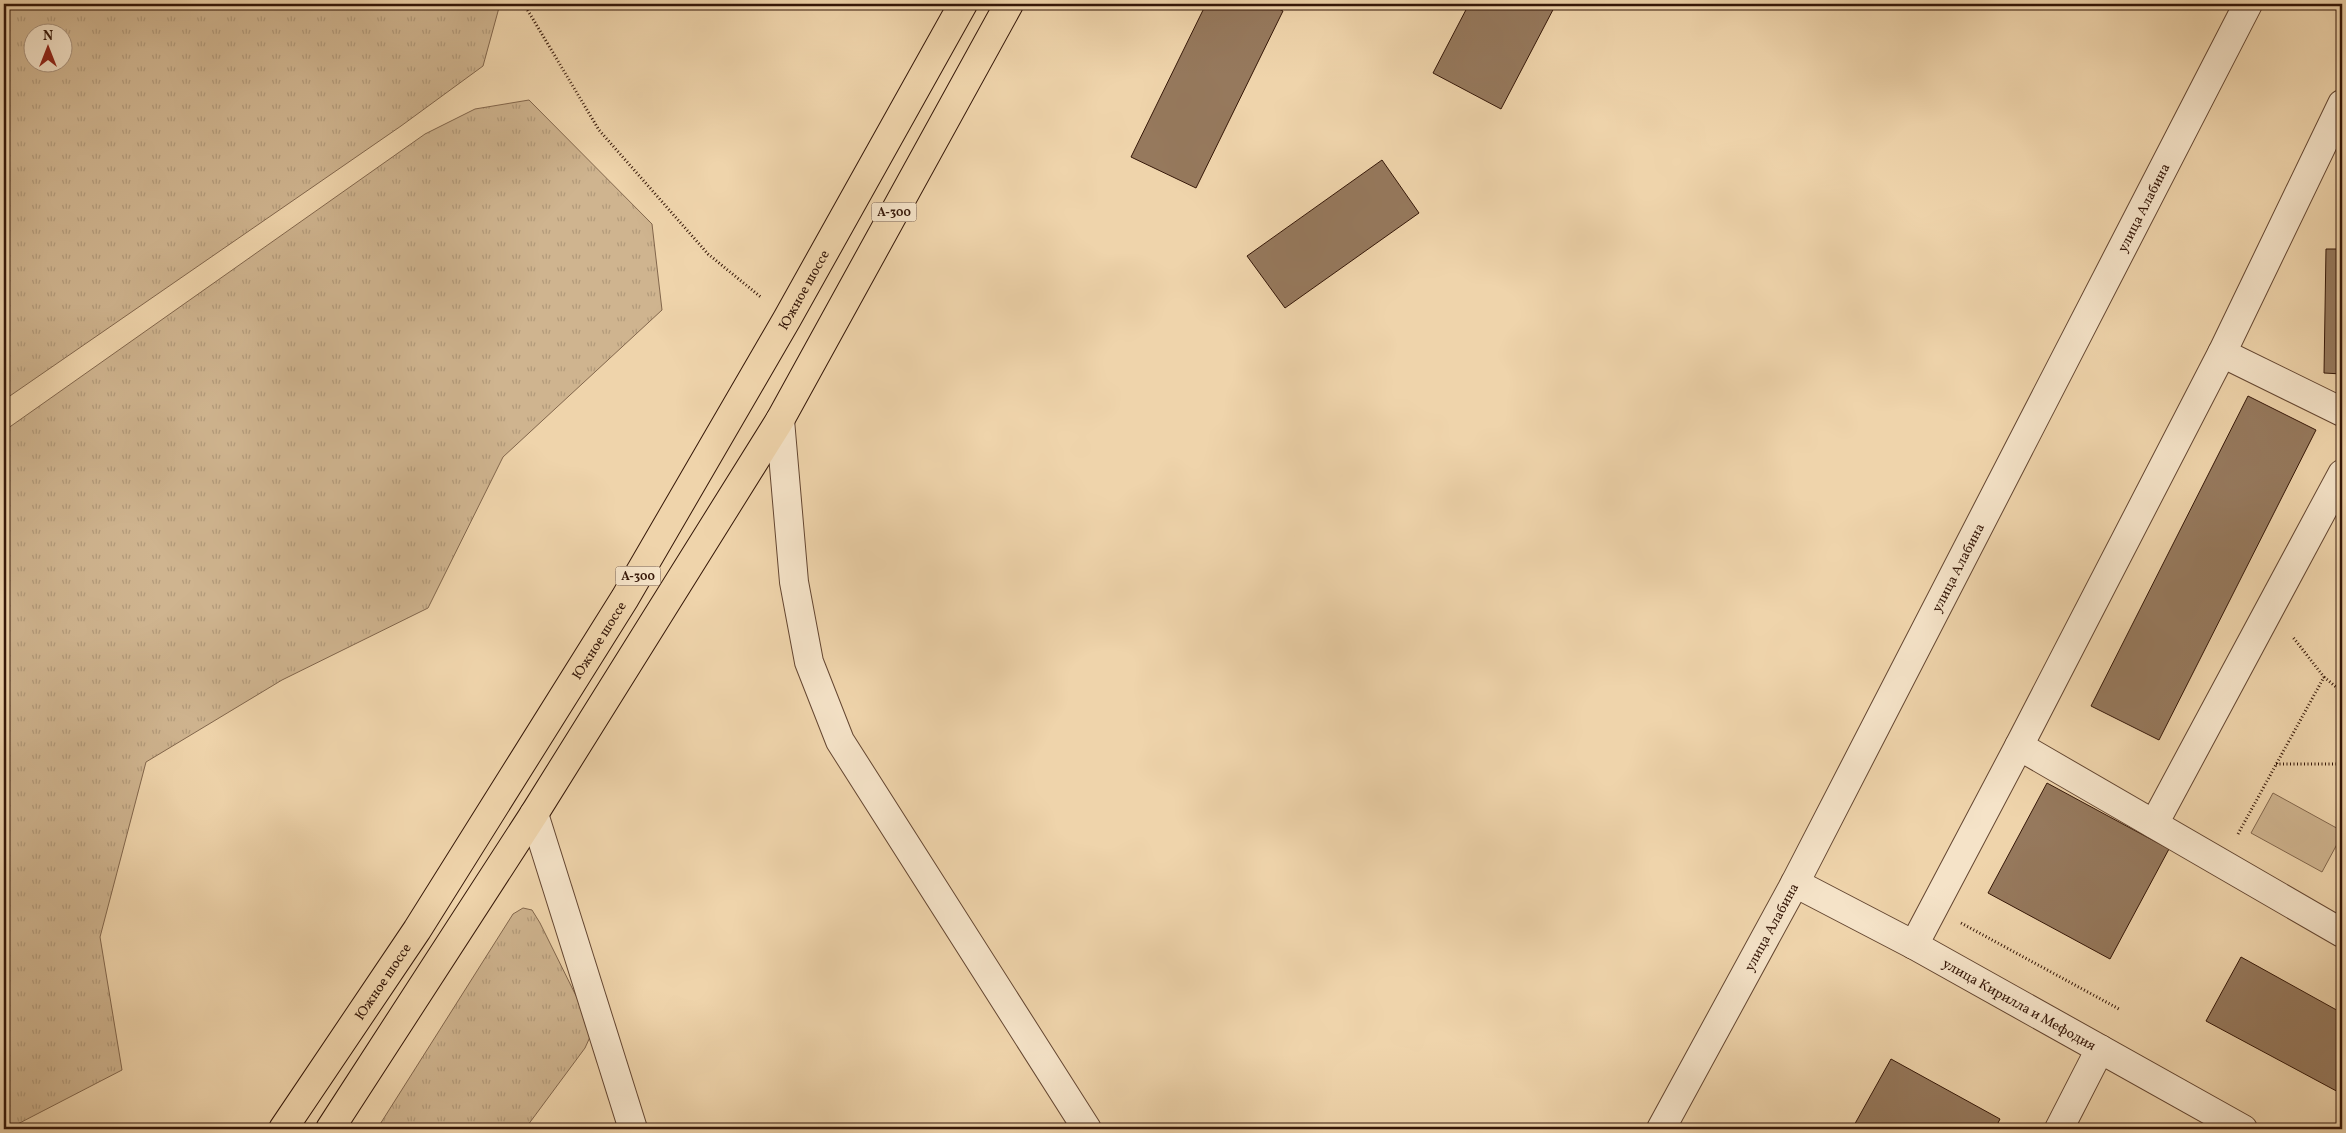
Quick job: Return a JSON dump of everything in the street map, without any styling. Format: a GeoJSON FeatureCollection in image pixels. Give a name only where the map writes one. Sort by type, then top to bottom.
{"type":"FeatureCollection","features":[{"type":"Feature","properties":{"kind":"main road","name":"Южное шоссе"},"geometry":{"type":"LineString","coordinates":[[282,1129],[417,930],[625,598],[787,319],[962,4]]}},
{"type":"Feature","properties":{"kind":"main road","name":"А-300"},"geometry":{"type":"LineString","coordinates":[[330,1129],[534,814],[780,420],[1009,4]]}},
{"type":"Feature","properties":{"kind":"street","name":"улица Алабина"},"geometry":{"type":"LineString","coordinates":[[1661,1129],[1795,883],[2250,7]]}},
{"type":"Feature","properties":{"kind":"street"},"geometry":{"type":"LineString","coordinates":[[1914,945],[2020,746],[2222,353],[2342,104]]}},
{"type":"Feature","properties":{"kind":"street"},"geometry":{"type":"LineString","coordinates":[[2222,353],[2342,412]]}},
{"type":"Feature","properties":{"kind":"street"},"geometry":{"type":"LineString","coordinates":[[780,420],[794,582],[808,662],[840,741],[1087,1129]]}},
{"type":"Feature","properties":{"kind":"street"},"geometry":{"type":"LineString","coordinates":[[2154,824],[2342,474]]}},
{"type":"Feature","properties":{"kind":"street"},"geometry":{"type":"LineString","coordinates":[[2020,746],[2342,933]]}},
{"type":"Feature","properties":{"kind":"street"},"geometry":{"type":"LineString","coordinates":[[534,814],[633,1129]]}},
{"type":"Feature","properties":{"kind":"street","name":"улица Кирилла и Мефодия"},"geometry":{"type":"LineString","coordinates":[[1795,883],[1914,945],[2243,1129]]}},
{"type":"Feature","properties":{"kind":"street"},"geometry":{"type":"LineString","coordinates":[[2059,1129],[2100,1049]]}},
{"type":"Feature","properties":{"kind":"path"},"geometry":{"type":"LineString","coordinates":[[524,4],[599,130],[708,254],[787,319]]}},
{"type":"Feature","properties":{"kind":"path"},"geometry":{"type":"LineString","coordinates":[[2270,608],[2324,677],[2342,692]]}},
{"type":"Feature","properties":{"kind":"path"},"geometry":{"type":"LineString","coordinates":[[2202,852],[2239,833],[2324,677]]}},
{"type":"Feature","properties":{"kind":"path"},"geometry":{"type":"LineString","coordinates":[[2276,764],[2342,764]]}},
{"type":"Feature","properties":{"kind":"path"},"geometry":{"type":"LineString","coordinates":[[1934,908],[2119,1009]]}},
{"type":"Feature","properties":{"kind":"green space"},"geometry":{"type":"Polygon","coordinates":[[[4,4],[500,4],[483,66],[401,126],[4,400],[4,4]]]}},
{"type":"Feature","properties":{"kind":"green space"},"geometry":{"type":"Polygon","coordinates":[[[529,100],[652,224],[662,310],[503,457],[428,608],[282,680],[146,762],[100,937],[122,1070],[8,1129],[4,1129],[4,431],[425,134],[475,109],[529,100]]]}},
{"type":"Feature","properties":{"kind":"green space"},"geometry":{"type":"Polygon","coordinates":[[[2273,793],[2342,831],[2342,835],[2322,872],[2251,833],[2273,793]]]}},
{"type":"Feature","properties":{"kind":"green space"},"geometry":{"type":"Polygon","coordinates":[[[523,908],[532,910],[540,923],[587,1018],[590,1037],[585,1048],[525,1129],[377,1129],[513,914],[523,908]]]}},
{"type":"Feature","properties":{"kind":"building"},"geometry":{"type":"Polygon","coordinates":[[[1206,4],[1268,4],[1283,11],[1196,188],[1131,157],[1206,4]]]}},
{"type":"Feature","properties":{"kind":"building"},"geometry":{"type":"Polygon","coordinates":[[[1469,4],[1556,4],[1501,109],[1433,73],[1469,4]]]}},
{"type":"Feature","properties":{"kind":"building"},"geometry":{"type":"Polygon","coordinates":[[[1382,160],[1419,213],[1285,308],[1247,256],[1382,160]]]}},
{"type":"Feature","properties":{"kind":"building"},"geometry":{"type":"Polygon","coordinates":[[[2326,249],[2342,249],[2342,374],[2324,373],[2326,249]]]}},
{"type":"Feature","properties":{"kind":"building"},"geometry":{"type":"Polygon","coordinates":[[[2248,396],[2316,430],[2159,740],[2091,706],[2248,396]]]}},
{"type":"Feature","properties":{"kind":"building"},"geometry":{"type":"Polygon","coordinates":[[[2047,783],[2169,849],[2110,959],[1988,893],[2047,783]]]}},
{"type":"Feature","properties":{"kind":"building"},"geometry":{"type":"Polygon","coordinates":[[[2241,957],[2342,1013],[2342,1094],[2206,1021],[2241,957]]]}},
{"type":"Feature","properties":{"kind":"building"},"geometry":{"type":"Polygon","coordinates":[[[1891,1059],[2000,1119],[1995,1129],[1852,1129],[1891,1059]]]}}]}
